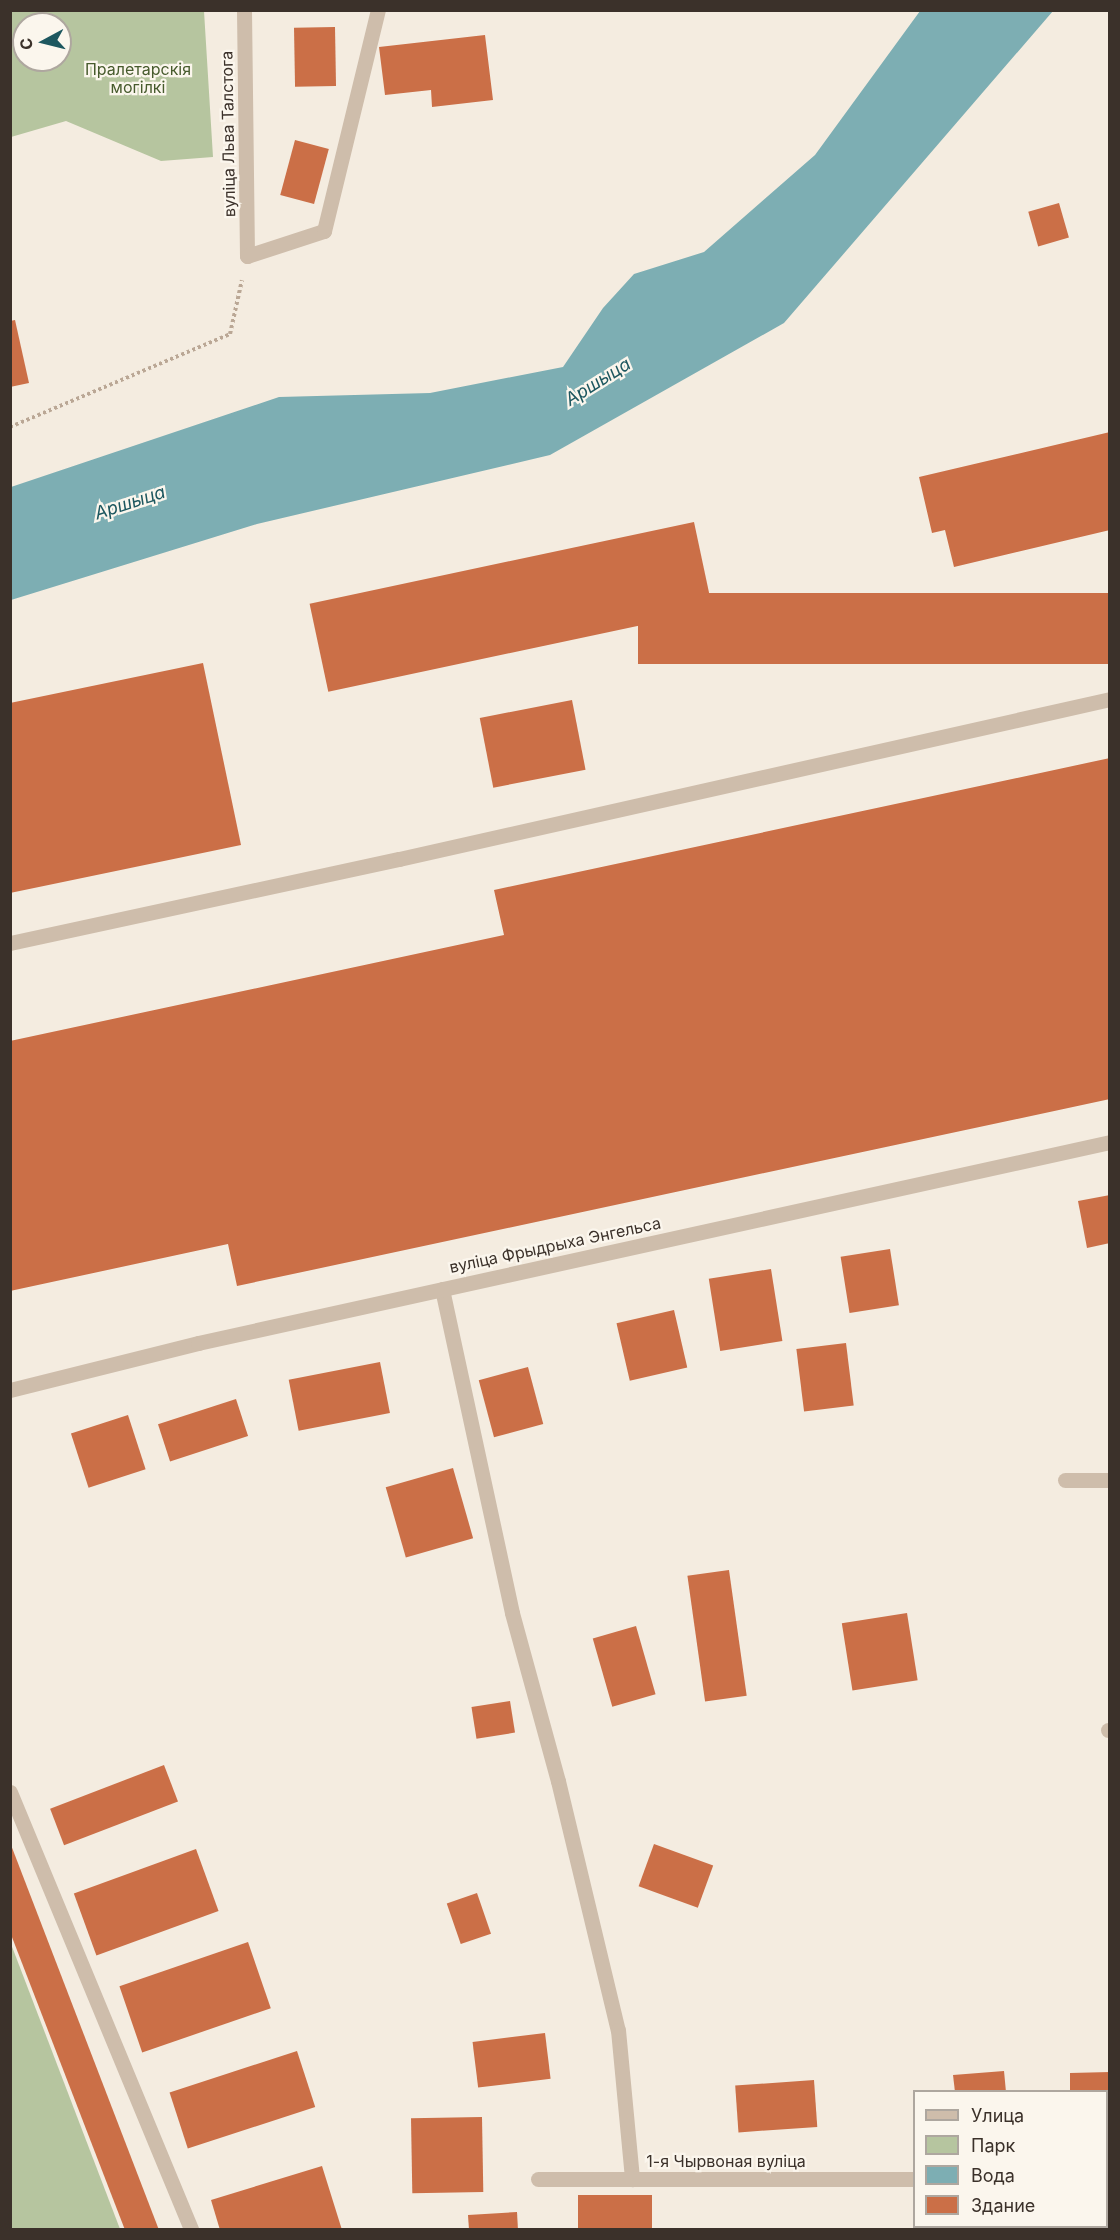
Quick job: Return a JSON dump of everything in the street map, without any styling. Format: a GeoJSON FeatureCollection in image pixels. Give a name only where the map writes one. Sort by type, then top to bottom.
{"type":"FeatureCollection","features":[{"type":"Feature","properties":{"kind":"street","name":"вуліца Льва Талстога"},"geometry":{"type":"LineString","coordinates":[[244,10],[247,256]]}},
{"type":"Feature","properties":{"kind":"street"},"geometry":{"type":"LineString","coordinates":[[247,256],[324,231],[378,10]]}},
{"type":"Feature","properties":{"kind":"street"},"geometry":{"type":"LineString","coordinates":[[10,943],[399,859],[1110,699]]}},
{"type":"Feature","properties":{"kind":"street","name":"вуліца Фрыдрыха Энгельса"},"geometry":{"type":"LineString","coordinates":[[10,1390],[198,1343],[1110,1142]]}},
{"type":"Feature","properties":{"kind":"street"},"geometry":{"type":"LineString","coordinates":[[442,1289],[512,1613],[558,1781],[618,2030],[632,2179]]}},
{"type":"Feature","properties":{"kind":"street"},"geometry":{"type":"LineString","coordinates":[[1065,1480],[1110,1480]]}},
{"type":"Feature","properties":{"kind":"street"},"geometry":{"type":"LineString","coordinates":[[10,1792],[191,2229]]}},
{"type":"Feature","properties":{"kind":"street","name":"1-я Чырвоная вуліца"},"geometry":{"type":"LineString","coordinates":[[538,2179],[913,2179]]}},
{"type":"Feature","properties":{"kind":"path"},"geometry":{"type":"LineString","coordinates":[[10,427],[230,334],[247,256]]}},
{"type":"Feature","properties":{"kind":"green space","name":"Пралетарскія могілкі"},"geometry":{"type":"Polygon","coordinates":[[[11,10],[204,11],[213,157],[161,161],[66,121],[11,137],[11,10]]]}},
{"type":"Feature","properties":{"kind":"green space"},"geometry":{"type":"Polygon","coordinates":[[[11,1944],[120,2229],[11,2229],[11,1944]]]}},
{"type":"Feature","properties":{"kind":"water","name":"Аршыца"},"geometry":{"type":"Polygon","coordinates":[[[920,11],[1053,11],[784,323],[550,455],[257,524],[11,600],[11,487],[279,397],[430,393],[563,367],[603,308],[634,274],[704,252],[815,155],[920,11]]]}},
{"type":"Feature","properties":{"kind":"building"},"geometry":{"type":"Polygon","coordinates":[[[335,27],[336,86],[295,87],[294,28],[335,27]]]}},
{"type":"Feature","properties":{"kind":"building"},"geometry":{"type":"Polygon","coordinates":[[[485,35],[493,100],[432,107],[431,90],[385,95],[379,47],[485,35]]]}},
{"type":"Feature","properties":{"kind":"building"},"geometry":{"type":"Polygon","coordinates":[[[295,140],[329,149],[314,204],[280,195],[295,140]]]}},
{"type":"Feature","properties":{"kind":"building"},"geometry":{"type":"Polygon","coordinates":[[[1059,203],[1069,238],[1038,246],[1028,212],[1059,203]]]}},
{"type":"Feature","properties":{"kind":"building"},"geometry":{"type":"Polygon","coordinates":[[[15,320],[29,383],[10,387],[10,321],[15,320]]]}},
{"type":"Feature","properties":{"kind":"building"},"geometry":{"type":"Polygon","coordinates":[[[1110,432],[1110,530],[954,567],[945,530],[932,533],[919,477],[1110,432]]]}},
{"type":"Feature","properties":{"kind":"building"},"geometry":{"type":"Polygon","coordinates":[[[694,522],[713,610],[328,692],[310,604],[694,522]]]}},
{"type":"Feature","properties":{"kind":"building"},"geometry":{"type":"Polygon","coordinates":[[[638,593],[1110,593],[1110,664],[638,664],[638,593]]]}},
{"type":"Feature","properties":{"kind":"building"},"geometry":{"type":"Polygon","coordinates":[[[203,663],[241,845],[10,893],[10,703],[203,663]]]}},
{"type":"Feature","properties":{"kind":"building"},"geometry":{"type":"Polygon","coordinates":[[[572,700],[586,770],[493,788],[480,718],[572,700]]]}},
{"type":"Feature","properties":{"kind":"building"},"geometry":{"type":"Polygon","coordinates":[[[1110,758],[1110,1099],[237,1286],[228,1244],[10,1291],[10,1041],[504,935],[494,890],[1110,758]]]}},
{"type":"Feature","properties":{"kind":"building"},"geometry":{"type":"Polygon","coordinates":[[[1110,1195],[1110,1243],[1087,1248],[1078,1201],[1110,1195]]]}},
{"type":"Feature","properties":{"kind":"building"},"geometry":{"type":"Polygon","coordinates":[[[890,1249],[899,1305],[850,1313],[841,1257],[890,1249]]]}},
{"type":"Feature","properties":{"kind":"building"},"geometry":{"type":"Polygon","coordinates":[[[771,1269],[782,1341],[720,1351],[709,1279],[771,1269]]]}},
{"type":"Feature","properties":{"kind":"building"},"geometry":{"type":"Polygon","coordinates":[[[674,1310],[687,1367],[630,1381],[617,1323],[674,1310]]]}},
{"type":"Feature","properties":{"kind":"building"},"geometry":{"type":"Polygon","coordinates":[[[846,1343],[854,1406],[804,1412],[796,1349],[846,1343]]]}},
{"type":"Feature","properties":{"kind":"building"},"geometry":{"type":"Polygon","coordinates":[[[380,1362],[390,1413],[299,1431],[289,1380],[380,1362]]]}},
{"type":"Feature","properties":{"kind":"building"},"geometry":{"type":"Polygon","coordinates":[[[528,1367],[543,1424],[494,1437],[479,1380],[528,1367]]]}},
{"type":"Feature","properties":{"kind":"building"},"geometry":{"type":"Polygon","coordinates":[[[236,1399],[248,1436],[170,1461],[158,1424],[236,1399]]]}},
{"type":"Feature","properties":{"kind":"building"},"geometry":{"type":"Polygon","coordinates":[[[128,1415],[146,1469],[89,1488],[71,1434],[128,1415]]]}},
{"type":"Feature","properties":{"kind":"building"},"geometry":{"type":"Polygon","coordinates":[[[453,1468],[473,1538],[406,1557],[386,1487],[453,1468]]]}},
{"type":"Feature","properties":{"kind":"building"},"geometry":{"type":"Polygon","coordinates":[[[729,1570],[747,1696],[705,1702],[687,1576],[729,1570]]]}},
{"type":"Feature","properties":{"kind":"building"},"geometry":{"type":"Polygon","coordinates":[[[907,1613],[918,1680],[852,1690],[842,1623],[907,1613]]]}},
{"type":"Feature","properties":{"kind":"building"},"geometry":{"type":"Polygon","coordinates":[[[636,1626],[656,1694],[612,1707],[593,1638],[636,1626]]]}},
{"type":"Feature","properties":{"kind":"building"},"geometry":{"type":"Polygon","coordinates":[[[510,1701],[515,1733],[476,1739],[471,1707],[510,1701]]]}},
{"type":"Feature","properties":{"kind":"building"},"geometry":{"type":"Polygon","coordinates":[[[164,1765],[178,1801],[64,1845],[50,1809],[164,1765]]]}},
{"type":"Feature","properties":{"kind":"building"},"geometry":{"type":"Polygon","coordinates":[[[654,1844],[713,1866],[698,1908],[639,1886],[654,1844]]]}},
{"type":"Feature","properties":{"kind":"building"},"geometry":{"type":"Polygon","coordinates":[[[10,1845],[159,2230],[125,2230],[10,1932],[10,1845]]]}},
{"type":"Feature","properties":{"kind":"building"},"geometry":{"type":"Polygon","coordinates":[[[196,1849],[219,1911],[96,1955],[74,1893],[196,1849]]]}},
{"type":"Feature","properties":{"kind":"building"},"geometry":{"type":"Polygon","coordinates":[[[477,1893],[491,1934],[461,1944],[447,1903],[477,1893]]]}},
{"type":"Feature","properties":{"kind":"building"},"geometry":{"type":"Polygon","coordinates":[[[248,1942],[271,2008],[142,2052],[119,1986],[248,1942]]]}},
{"type":"Feature","properties":{"kind":"building"},"geometry":{"type":"Polygon","coordinates":[[[545,2033],[551,2079],[478,2088],[473,2042],[545,2033]]]}},
{"type":"Feature","properties":{"kind":"building"},"geometry":{"type":"Polygon","coordinates":[[[297,2051],[315,2107],[188,2149],[170,2092],[297,2051]]]}},
{"type":"Feature","properties":{"kind":"building"},"geometry":{"type":"Polygon","coordinates":[[[1004,2071],[1006,2090],[955,2090],[953,2075],[1004,2071]]]}},
{"type":"Feature","properties":{"kind":"building"},"geometry":{"type":"Polygon","coordinates":[[[1110,2072],[1110,2124],[1108,2124],[1108,2090],[1070,2090],[1070,2073],[1110,2072]]]}},
{"type":"Feature","properties":{"kind":"building"},"geometry":{"type":"Polygon","coordinates":[[[814,2080],[817,2127],[738,2132],[735,2086],[814,2080]]]}},
{"type":"Feature","properties":{"kind":"building"},"geometry":{"type":"Polygon","coordinates":[[[482,2117],[483,2192],[412,2193],[411,2118],[482,2117]]]}},
{"type":"Feature","properties":{"kind":"building"},"geometry":{"type":"Polygon","coordinates":[[[322,2166],[342,2230],[220,2230],[211,2200],[322,2166]]]}},
{"type":"Feature","properties":{"kind":"building"},"geometry":{"type":"Polygon","coordinates":[[[578,2195],[652,2195],[652,2230],[578,2230],[578,2195]]]}},
{"type":"Feature","properties":{"kind":"building"},"geometry":{"type":"Polygon","coordinates":[[[517,2212],[518,2230],[469,2230],[468,2215],[517,2212]]]}},
{"type":"Feature","properties":{"kind":"building"},"geometry":{"type":"Polygon","coordinates":[[[952,2228],[1003,2228],[1003,2230],[952,2230],[952,2228]]]}}]}
